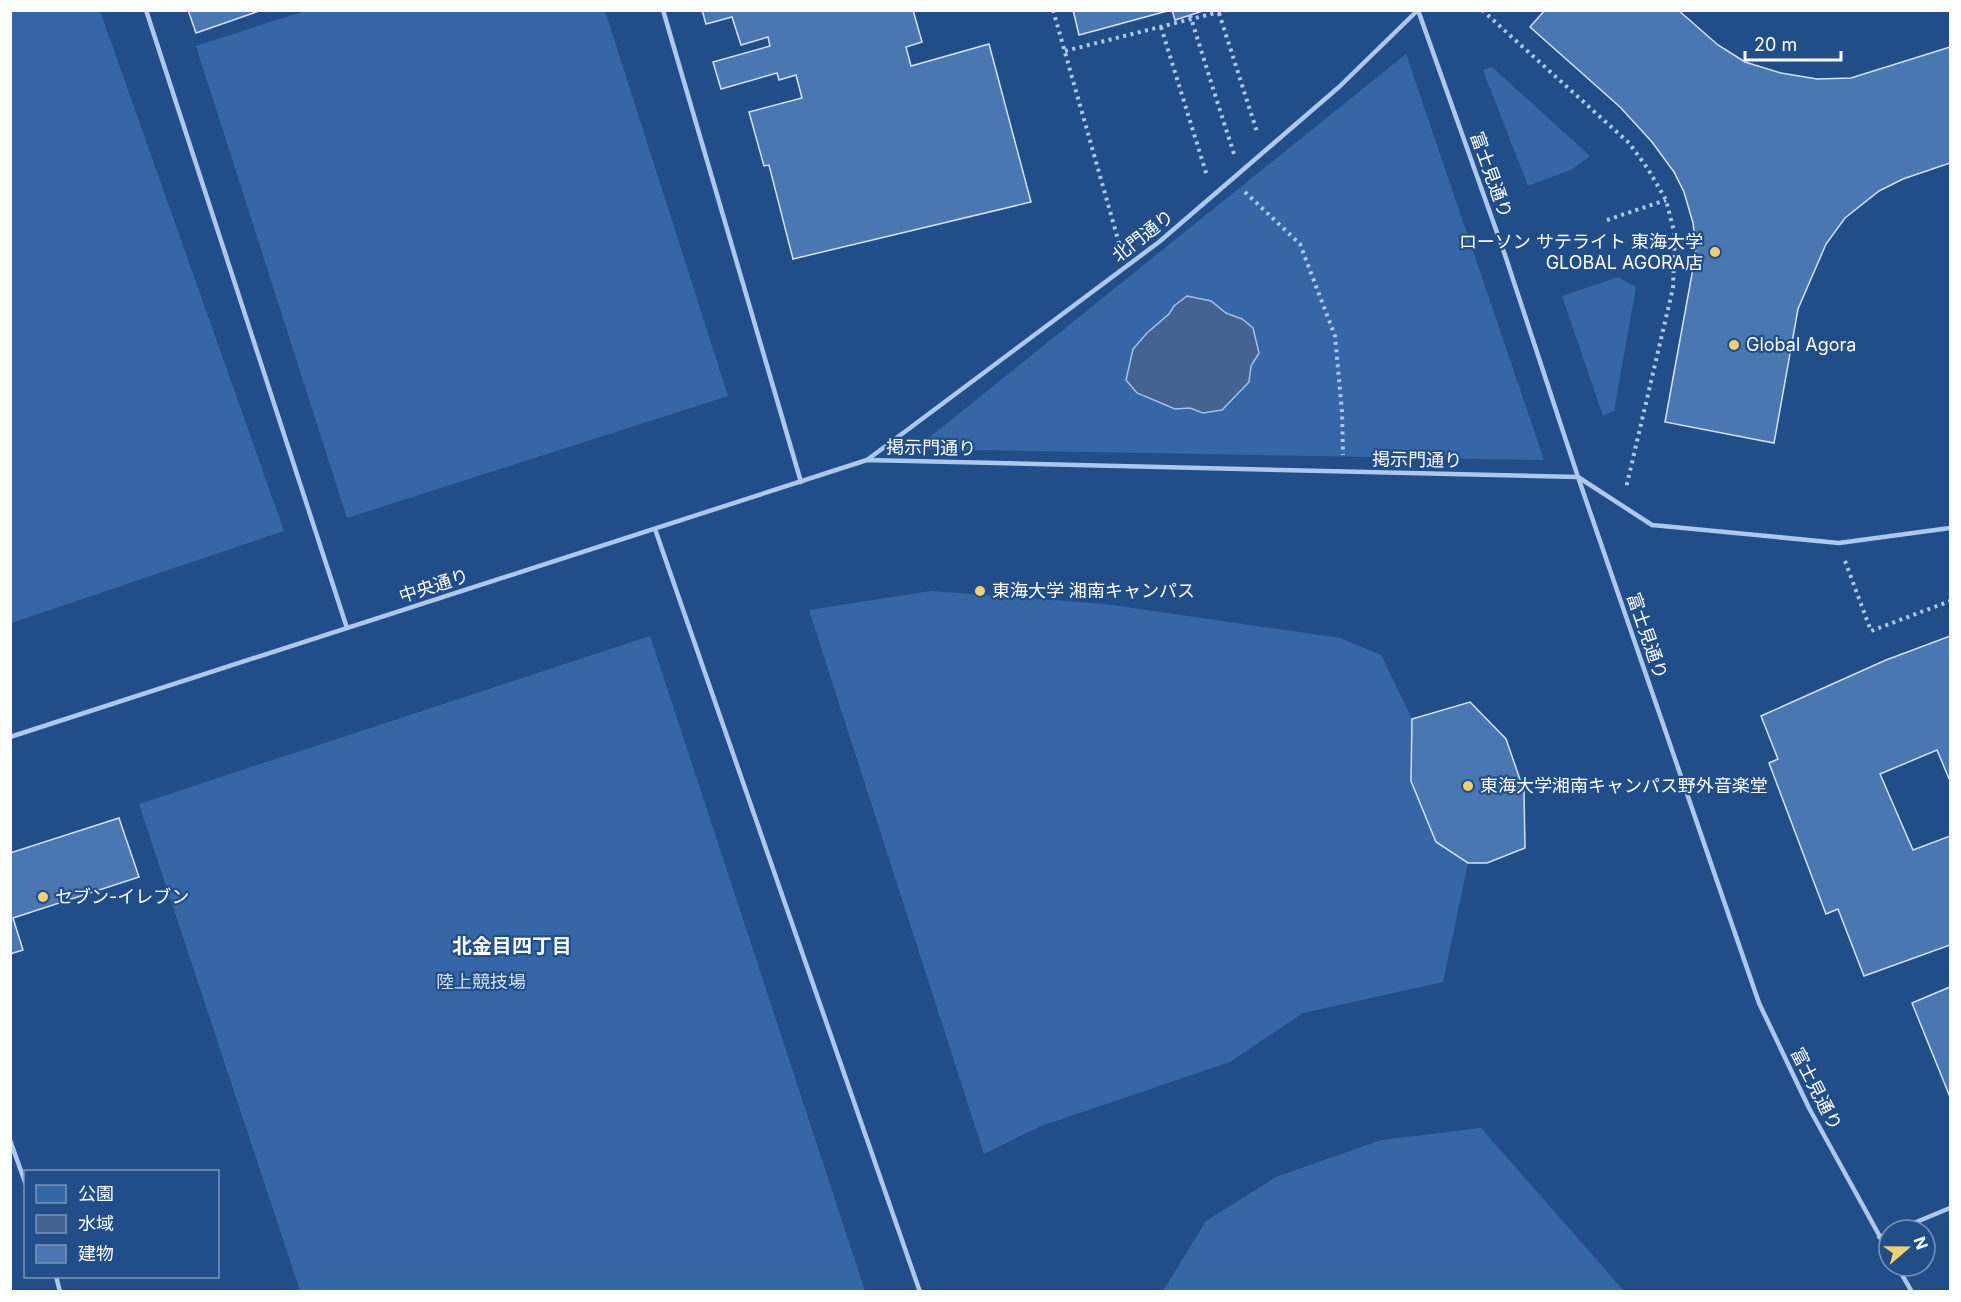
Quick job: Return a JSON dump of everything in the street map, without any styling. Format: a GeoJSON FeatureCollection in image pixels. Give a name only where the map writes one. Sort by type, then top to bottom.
{"type":"FeatureCollection","features":[{"type":"Feature","properties":{"kind":"lane"},"geometry":{"type":"LineString","coordinates":[[146,10],[347,628]]}},
{"type":"Feature","properties":{"kind":"lane"},"geometry":{"type":"LineString","coordinates":[[663,10],[801,482]]}},
{"type":"Feature","properties":{"kind":"lane","name":"北門通り"},"geometry":{"type":"LineString","coordinates":[[867,460],[1159,242],[1339,87],[1418,11]]}},
{"type":"Feature","properties":{"kind":"lane","name":"富士見通り"},"geometry":{"type":"LineString","coordinates":[[1418,11],[1505,255],[1578,477],[1759,1003],[1809,1108],[1877,1232]]}},
{"type":"Feature","properties":{"kind":"lane","name":"中央通り"},"geometry":{"type":"LineString","coordinates":[[10,737],[867,460]]}},
{"type":"Feature","properties":{"kind":"lane","name":"掲示門通り"},"geometry":{"type":"LineString","coordinates":[[867,460],[1578,477]]}},
{"type":"Feature","properties":{"kind":"lane"},"geometry":{"type":"LineString","coordinates":[[1578,477],[1652,525],[1839,543],[1950,528]]}},
{"type":"Feature","properties":{"kind":"lane"},"geometry":{"type":"LineString","coordinates":[[655,529],[920,1292]]}},
{"type":"Feature","properties":{"kind":"lane"},"geometry":{"type":"LineString","coordinates":[[10,1140],[24,1179]]}},
{"type":"Feature","properties":{"kind":"lane"},"geometry":{"type":"LineString","coordinates":[[1926,1218],[1950,1208]]}},
{"type":"Feature","properties":{"kind":"lane"},"geometry":{"type":"LineString","coordinates":[[1904,1278],[1912,1292]]}},
{"type":"Feature","properties":{"kind":"path"},"geometry":{"type":"LineString","coordinates":[[1053,10],[1125,267]]}},
{"type":"Feature","properties":{"kind":"path"},"geometry":{"type":"LineString","coordinates":[[1065,51],[1227,10]]}},
{"type":"Feature","properties":{"kind":"path"},"geometry":{"type":"LineString","coordinates":[[1482,10],[1629,143],[1666,200],[1675,235],[1672,288],[1622,505]]}},
{"type":"Feature","properties":{"kind":"path"},"geometry":{"type":"LineString","coordinates":[[1219,12],[1264,152]]}},
{"type":"Feature","properties":{"kind":"path"},"geometry":{"type":"LineString","coordinates":[[1190,15],[1240,173]]}},
{"type":"Feature","properties":{"kind":"path"},"geometry":{"type":"LineString","coordinates":[[1161,27],[1213,195]]}},
{"type":"Feature","properties":{"kind":"path"},"geometry":{"type":"LineString","coordinates":[[1232,179],[1300,244],[1335,336],[1342,412],[1343,472]]}},
{"type":"Feature","properties":{"kind":"path"},"geometry":{"type":"LineString","coordinates":[[1607,220],[1666,200]]}},
{"type":"Feature","properties":{"kind":"path"},"geometry":{"type":"LineString","coordinates":[[1839,543],[1871,631],[1950,601]]}},
{"type":"Feature","properties":{"kind":"green space"},"geometry":{"type":"Polygon","coordinates":[[[308,10],[605,11],[728,396],[347,518],[196,46],[308,10]]]}},
{"type":"Feature","properties":{"kind":"green space"},"geometry":{"type":"Polygon","coordinates":[[[10,11],[100,11],[284,531],[11,623],[10,11]]]}},
{"type":"Feature","properties":{"kind":"green space"},"geometry":{"type":"Polygon","coordinates":[[[1406,54],[1544,460],[915,449],[1406,54]]]}},
{"type":"Feature","properties":{"kind":"green space"},"geometry":{"type":"Polygon","coordinates":[[[1492,67],[1590,156],[1573,169],[1528,186],[1483,70],[1492,67]]]}},
{"type":"Feature","properties":{"kind":"green space"},"geometry":{"type":"Polygon","coordinates":[[[1618,277],[1636,287],[1614,411],[1603,416],[1562,296],[1618,277]]]}},
{"type":"Feature","properties":{"kind":"green space"},"geometry":{"type":"Polygon","coordinates":[[[931,591],[1105,604],[1340,638],[1381,655],[1412,719],[1411,781],[1436,842],[1468,863],[1443,982],[1303,1013],[1230,1062],[1041,1126],[984,1154],[809,610],[931,591]]]}},
{"type":"Feature","properties":{"kind":"green space","name":"陸上競技場"},"geometry":{"type":"Polygon","coordinates":[[[650,636],[865,1291],[300,1291],[139,804],[650,636]]]}},
{"type":"Feature","properties":{"kind":"green space"},"geometry":{"type":"Polygon","coordinates":[[[1481,1128],[1624,1291],[1163,1291],[1206,1221],[1276,1177],[1381,1140],[1481,1128]]]}},
{"type":"Feature","properties":{"kind":"water"},"geometry":{"type":"Polygon","coordinates":[[[1187,296],[1211,301],[1226,313],[1242,319],[1253,328],[1259,353],[1251,366],[1249,382],[1222,410],[1203,413],[1190,408],[1175,409],[1137,393],[1126,380],[1133,349],[1169,314],[1174,306],[1187,296]]]}},
{"type":"Feature","properties":{"kind":"building"},"geometry":{"type":"Polygon","coordinates":[[[188,10],[262,10],[196,33],[188,10]]]}},
{"type":"Feature","properties":{"kind":"building"},"geometry":{"type":"Polygon","coordinates":[[[702,10],[913,10],[922,42],[906,47],[911,66],[989,44],[1031,202],[793,259],[769,165],[764,166],[749,112],[802,98],[796,75],[779,80],[777,73],[721,89],[713,62],[770,46],[768,37],[741,45],[732,17],[706,24],[702,10]]]}},
{"type":"Feature","properties":{"kind":"building"},"geometry":{"type":"Polygon","coordinates":[[[1073,10],[1171,10],[1079,35],[1073,10]]]}},
{"type":"Feature","properties":{"kind":"building"},"geometry":{"type":"Polygon","coordinates":[[[1172,10],[1203,10],[1203,11],[1175,20],[1172,10]]]}},
{"type":"Feature","properties":{"kind":"building"},"geometry":{"type":"Polygon","coordinates":[[[1545,10],[1678,10],[1718,45],[1745,62],[1781,73],[1817,79],[1851,78],[1950,47],[1950,163],[1903,179],[1879,191],[1845,218],[1826,244],[1798,309],[1774,443],[1665,422],[1696,249],[1693,223],[1684,192],[1674,172],[1652,142],[1620,107],[1530,27],[1545,10]]]}},
{"type":"Feature","properties":{"kind":"building"},"geometry":{"type":"Polygon","coordinates":[[[1950,636],[1950,781],[1937,750],[1880,774],[1913,850],[1950,836],[1950,945],[1864,976],[1838,909],[1826,914],[1769,763],[1778,759],[1761,716],[1886,660],[1950,636]]]}},
{"type":"Feature","properties":{"kind":"building","name":"東海大学湘南キャンパス野外音楽堂"},"geometry":{"type":"Polygon","coordinates":[[[1470,702],[1506,739],[1524,791],[1525,848],[1487,863],[1468,863],[1436,842],[1411,781],[1412,719],[1470,702]]]}},
{"type":"Feature","properties":{"kind":"building","name":"セブン-イレブン"},"geometry":{"type":"Polygon","coordinates":[[[119,818],[139,877],[13,918],[23,950],[10,954],[10,853],[119,818]]]}},
{"type":"Feature","properties":{"kind":"building"},"geometry":{"type":"Polygon","coordinates":[[[1950,987],[1950,1097],[1912,1003],[1950,987]]]}},
{"type":"Feature","properties":{"kind":"place","name":"ローソン サテライト 東海大学 GLOBAL AGORA店"},"geometry":{"type":"Point","coordinates":[1715,252]}},
{"type":"Feature","properties":{"kind":"place","name":"Global Agora"},"geometry":{"type":"Point","coordinates":[1734,345]}},
{"type":"Feature","properties":{"kind":"place","name":"東海大学 湘南キャンパス"},"geometry":{"type":"Point","coordinates":[980,591]}},
{"type":"Feature","properties":{"kind":"place","name":"東海大学湘南キャンパス野外音楽堂"},"geometry":{"type":"Point","coordinates":[1468,786]}},
{"type":"Feature","properties":{"kind":"place","name":"セブン-イレブン"},"geometry":{"type":"Point","coordinates":[43,897]}},
{"type":"Feature","properties":{"kind":"district","name":"北金目四丁目"},"geometry":{"type":"Point","coordinates":[512,946]}}]}
